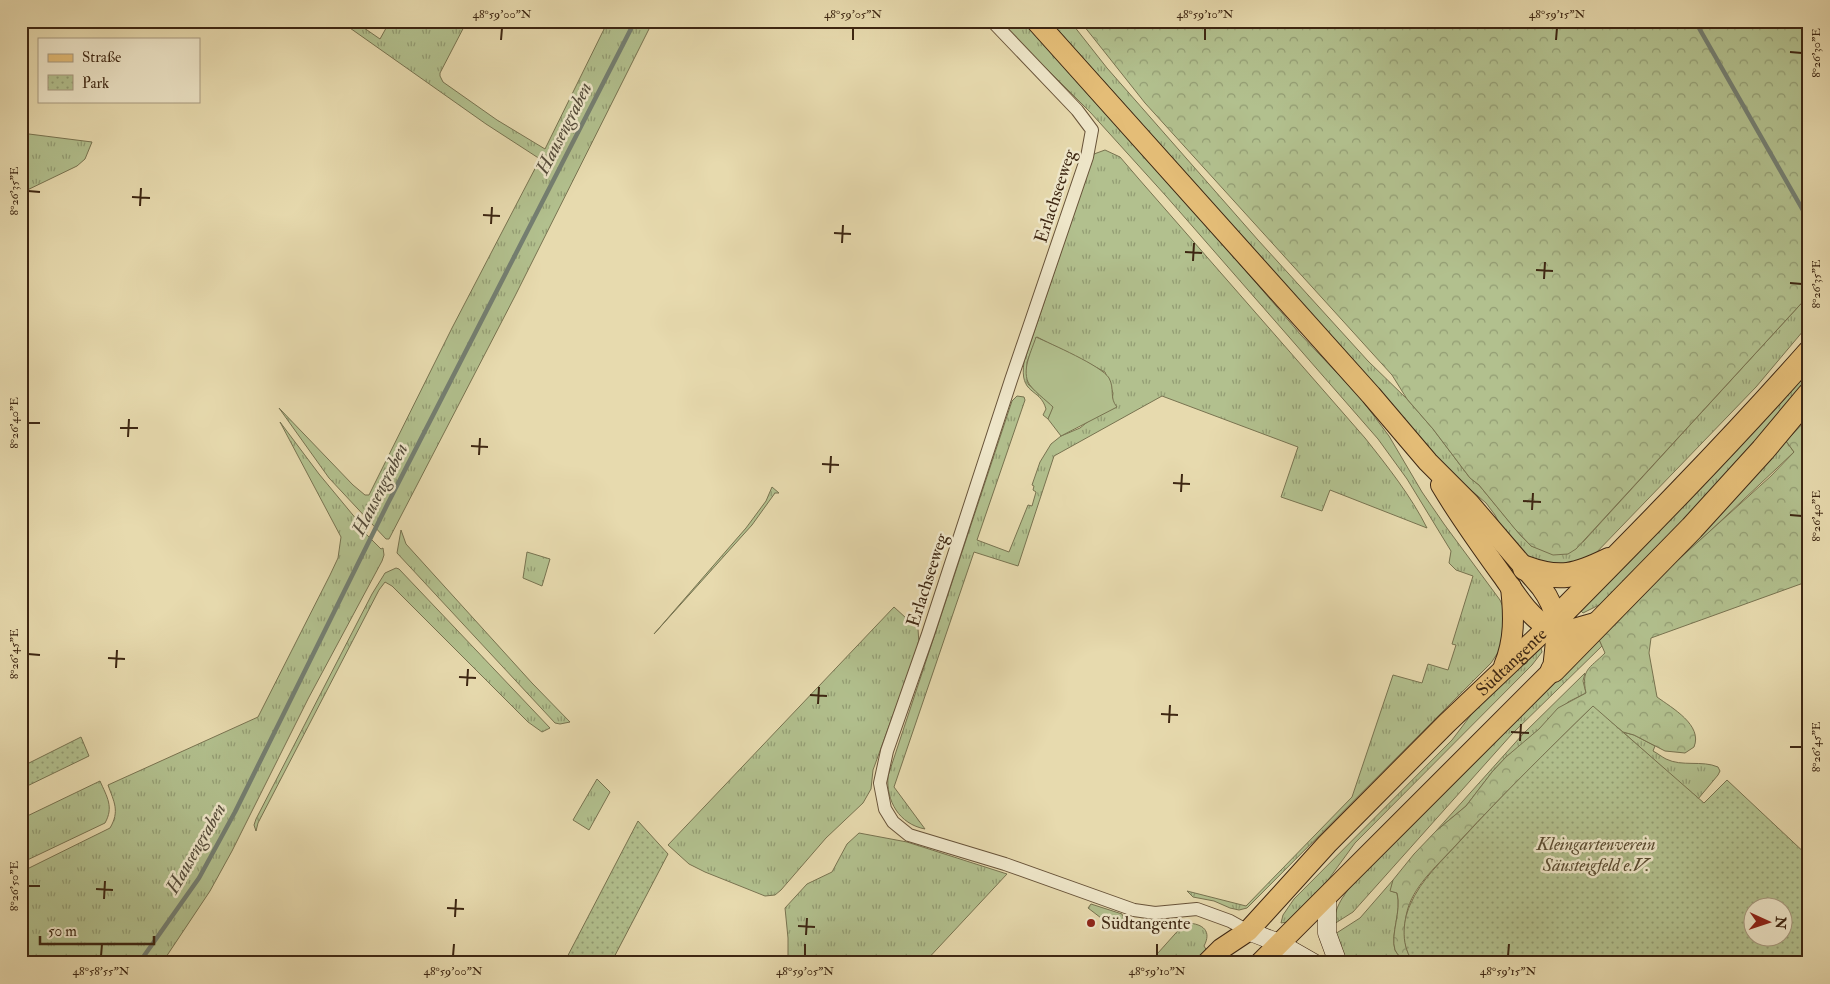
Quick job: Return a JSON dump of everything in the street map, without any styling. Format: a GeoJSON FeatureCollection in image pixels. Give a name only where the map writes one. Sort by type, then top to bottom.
{"type":"FeatureCollection","features":[{"type":"Feature","properties":{"kind":"highway","name":"Südtangente"},"geometry":{"type":"LineString","coordinates":[[1554,625],[1665,510],[1809,354]]}},
{"type":"Feature","properties":{"kind":"highway","name":"Südtangente"},"geometry":{"type":"LineString","coordinates":[[1553,670],[1692,528],[1763,450],[1809,395]]}},
{"type":"Feature","properties":{"kind":"highway"},"geometry":{"type":"LineString","coordinates":[[1525,568],[1546,575],[1570,575],[1582,572],[1619,556]]}},
{"type":"Feature","properties":{"kind":"highway"},"geometry":{"type":"LineString","coordinates":[[1554,625],[1574,631],[1595,625]]}},
{"type":"Feature","properties":{"kind":"main road"},"geometry":{"type":"LineString","coordinates":[[1036,21],[1371,395],[1428,462],[1469,503],[1550,599],[1554,625],[1553,670]]}},
{"type":"Feature","properties":{"kind":"main road"},"geometry":{"type":"LineString","coordinates":[[1428,462],[1460,517],[1511,587],[1536,619],[1554,625]]}},
{"type":"Feature","properties":{"kind":"main road"},"geometry":{"type":"LineString","coordinates":[[1503,668],[1510,653],[1513,632],[1514,612],[1511,587]]}},
{"type":"Feature","properties":{"kind":"main road","name":"Südtangente"},"geometry":{"type":"LineString","coordinates":[[1207,963],[1221,949],[1248,931],[1326,844],[1503,668],[1554,625]]}},
{"type":"Feature","properties":{"kind":"main road","name":"Südtangente"},"geometry":{"type":"LineString","coordinates":[[1269,956],[1553,670]]}},
{"type":"Feature","properties":{"kind":"main road"},"geometry":{"type":"LineString","coordinates":[[1327,896],[1328,933],[1338,963]]}},
{"type":"Feature","properties":{"kind":"main road"},"geometry":{"type":"LineString","coordinates":[[1248,931],[1269,956],[1314,963]]}},
{"type":"Feature","properties":{"kind":"street","name":"Erlachseeweg"},"geometry":{"type":"LineString","coordinates":[[992,21],[1077,110],[1092,130],[1087,157],[1011,380],[928,634],[887,751],[880,783],[883,803],[893,822],[909,835],[1004,864],[1134,910],[1155,913],[1197,909],[1230,921],[1248,931]]}},
{"type":"Feature","properties":{"kind":"green space"},"geometry":{"type":"Polygon","coordinates":[[[340,21],[354,21],[380,39],[390,21],[467,21],[440,73],[443,82],[497,120],[545,149],[608,21],[653,21],[515,296],[389,539],[386,539],[329,478],[279,408],[353,485],[365,495],[369,495],[452,328],[540,159],[486,124],[340,21]]]}},
{"type":"Feature","properties":{"kind":"green space"},"geometry":{"type":"Polygon","coordinates":[[[999,21],[1023,21],[1195,212],[1301,335],[1359,396],[1389,436],[1422,492],[1500,600],[1504,609],[1506,629],[1499,651],[1491,663],[1247,908],[1239,910],[1230,908],[1214,901],[1193,897],[1187,891],[1246,906],[1352,797],[1393,675],[1422,683],[1428,664],[1448,670],[1456,645],[1452,644],[1473,576],[1456,570],[1449,563],[1451,551],[1407,479],[1378,439],[1166,196],[1090,112],[999,21]]]}},
{"type":"Feature","properties":{"kind":"green space"},"geometry":{"type":"Polygon","coordinates":[[[1050,21],[1070,21],[1107,68],[1258,240],[1368,361],[1407,399],[1433,429],[1470,478],[1479,485],[1531,546],[1541,549],[1583,542],[1809,295],[1809,324],[1756,387],[1592,557],[1580,565],[1532,563],[1505,535],[1495,515],[1486,503],[1452,474],[1050,21]]]}},
{"type":"Feature","properties":{"kind":"green space"},"geometry":{"type":"Polygon","coordinates":[[[1080,21],[1809,21],[1809,295],[1576,549],[1568,554],[1553,555],[1531,546],[1515,529],[1479,485],[1470,478],[1433,429],[1407,399],[1392,375],[1145,103],[1080,21]]]}},
{"type":"Feature","properties":{"kind":"green space"},"geometry":{"type":"Polygon","coordinates":[[[21,133],[92,142],[85,159],[77,166],[21,193],[21,133]]]}},
{"type":"Feature","properties":{"kind":"green space"},"geometry":{"type":"Polygon","coordinates":[[[1105,150],[1120,157],[1365,438],[1391,471],[1427,528],[1330,490],[1322,511],[1281,497],[1298,447],[1162,396],[1054,456],[1018,566],[974,552],[894,787],[925,829],[908,822],[896,810],[889,794],[888,776],[1012,401],[1017,396],[1024,397],[1025,400],[977,540],[1009,552],[1028,505],[1032,506],[1036,492],[1033,490],[1034,486],[1032,485],[1040,462],[1051,444],[1061,436],[1080,428],[1112,402],[1113,393],[1105,372],[1037,337],[1027,362],[1028,384],[1054,407],[1048,419],[1043,415],[1046,409],[1043,402],[1027,386],[1023,373],[1024,362],[1094,154],[1105,150]]]}},
{"type":"Feature","properties":{"kind":"green space"},"geometry":{"type":"Polygon","coordinates":[[[1036,337],[1076,356],[1104,373],[1111,382],[1113,400],[1117,407],[1061,436],[1048,419],[1053,407],[1032,388],[1026,377],[1028,359],[1036,337]]]}},
{"type":"Feature","properties":{"kind":"green space"},"geometry":{"type":"Polygon","coordinates":[[[1809,366],[1809,379],[1728,475],[1603,603],[1583,613],[1581,611],[1809,366]]]}},
{"type":"Feature","properties":{"kind":"green space"},"geometry":{"type":"Polygon","coordinates":[[[1809,417],[1809,581],[1651,638],[1649,653],[1657,697],[1678,712],[1690,724],[1696,739],[1694,747],[1685,753],[1665,751],[1634,735],[1623,732],[1592,707],[1489,810],[1416,890],[1408,908],[1405,922],[1407,951],[1414,963],[1405,963],[1396,952],[1394,944],[1398,900],[1397,893],[1390,891],[1393,880],[1436,831],[1466,806],[1506,757],[1539,729],[1558,708],[1586,693],[1586,674],[1591,666],[1605,653],[1598,637],[1657,579],[1771,476],[1794,452],[1786,441],[1809,417]]]}},
{"type":"Feature","properties":{"kind":"green space"},"geometry":{"type":"Polygon","coordinates":[[[280,422],[319,474],[367,532],[366,534],[381,549],[383,548],[384,555],[382,561],[308,699],[232,851],[210,891],[162,963],[21,963],[21,872],[110,828],[115,811],[108,785],[258,717],[330,575],[338,558],[341,537],[280,422]]]}},
{"type":"Feature","properties":{"kind":"green space"},"geometry":{"type":"Polygon","coordinates":[[[1786,441],[1794,452],[1657,579],[1786,441]]]}},
{"type":"Feature","properties":{"kind":"green space"},"geometry":{"type":"Polygon","coordinates":[[[772,487],[779,493],[775,493],[752,525],[654,634],[746,528],[766,501],[772,487]]]}},
{"type":"Feature","properties":{"kind":"green space"},"geometry":{"type":"Polygon","coordinates":[[[401,530],[406,544],[532,683],[570,722],[555,723],[397,553],[401,530]]]}},
{"type":"Feature","properties":{"kind":"green space"},"geometry":{"type":"Polygon","coordinates":[[[527,552],[550,559],[542,586],[523,578],[527,552]]]}},
{"type":"Feature","properties":{"kind":"green space"},"geometry":{"type":"Polygon","coordinates":[[[396,568],[550,728],[542,732],[528,722],[392,586],[385,582],[379,590],[258,823],[256,831],[254,825],[256,819],[372,594],[385,573],[396,568]]]}},
{"type":"Feature","properties":{"kind":"green space"},"geometry":{"type":"Polygon","coordinates":[[[894,607],[918,629],[919,644],[873,770],[871,789],[863,803],[826,838],[775,895],[765,896],[689,864],[668,845],[894,607]]]}},
{"type":"Feature","properties":{"kind":"green space"},"geometry":{"type":"Polygon","coordinates":[[[1598,637],[1602,646],[1512,734],[1353,912],[1334,924],[1339,904],[1346,892],[1360,876],[1598,637]]]}},
{"type":"Feature","properties":{"kind":"green space"},"geometry":{"type":"Polygon","coordinates":[[[1539,647],[1542,652],[1532,665],[1355,843],[1328,880],[1287,922],[1281,923],[1283,915],[1294,899],[1452,740],[1483,699],[1539,647]]]}},
{"type":"Feature","properties":{"kind":"green space"},"geometry":{"type":"Polygon","coordinates":[[[1585,673],[1583,681],[1586,693],[1568,702],[1523,744],[1506,757],[1466,806],[1436,831],[1523,734],[1585,673]]]}},
{"type":"Feature","properties":{"kind":"green space","name":"Kleingartenverein Säusteigfeld e.V."},"geometry":{"type":"Polygon","coordinates":[[[1593,706],[1704,803],[1727,780],[1809,857],[1809,963],[1414,963],[1407,950],[1404,927],[1407,912],[1420,887],[1440,862],[1526,772],[1593,706]]]}},
{"type":"Feature","properties":{"kind":"green space"},"geometry":{"type":"Polygon","coordinates":[[[1623,732],[1634,735],[1655,746],[1653,751],[1666,759],[1679,763],[1712,765],[1718,767],[1720,771],[1698,799],[1623,732]]]}},
{"type":"Feature","properties":{"kind":"green space"},"geometry":{"type":"Polygon","coordinates":[[[81,737],[89,756],[21,789],[21,767],[81,737]]]}},
{"type":"Feature","properties":{"kind":"green space"},"geometry":{"type":"Polygon","coordinates":[[[597,779],[610,792],[589,830],[573,820],[597,779]]]}},
{"type":"Feature","properties":{"kind":"green space"},"geometry":{"type":"Polygon","coordinates":[[[100,781],[109,807],[105,823],[21,863],[21,819],[100,781]]]}},
{"type":"Feature","properties":{"kind":"green space"},"geometry":{"type":"Polygon","coordinates":[[[638,821],[668,854],[611,963],[564,963],[638,821]]]}},
{"type":"Feature","properties":{"kind":"green space"},"geometry":{"type":"Polygon","coordinates":[[[859,833],[907,842],[1007,874],[924,963],[788,963],[785,908],[807,884],[832,872],[847,844],[859,833]]]}},
{"type":"Feature","properties":{"kind":"green space"},"geometry":{"type":"Polygon","coordinates":[[[1393,880],[1391,891],[1397,893],[1398,900],[1394,944],[1396,952],[1405,963],[1349,963],[1343,955],[1335,934],[1360,918],[1393,880]]]}},
{"type":"Feature","properties":{"kind":"green space"},"geometry":{"type":"Polygon","coordinates":[[[1091,904],[1122,914],[1124,921],[1121,923],[1105,921],[1088,908],[1091,904]]]}},
{"type":"Feature","properties":{"kind":"green space"},"geometry":{"type":"Polygon","coordinates":[[[1188,923],[1205,929],[1207,936],[1204,946],[1207,951],[1198,963],[1149,963],[1183,925],[1188,923]]]}},
{"type":"Feature","properties":{"kind":"waterway","name":"Hausengraben"},"geometry":{"type":"LineString","coordinates":[[139,963],[199,878],[235,812],[387,505],[635,21]]}},
{"type":"Feature","properties":{"kind":"waterway"},"geometry":{"type":"LineString","coordinates":[[1695,21],[1808,219]]}},
{"type":"Feature","properties":{"kind":"place","name":"Südtangente"},"geometry":{"type":"Point","coordinates":[1091,923]}}]}
